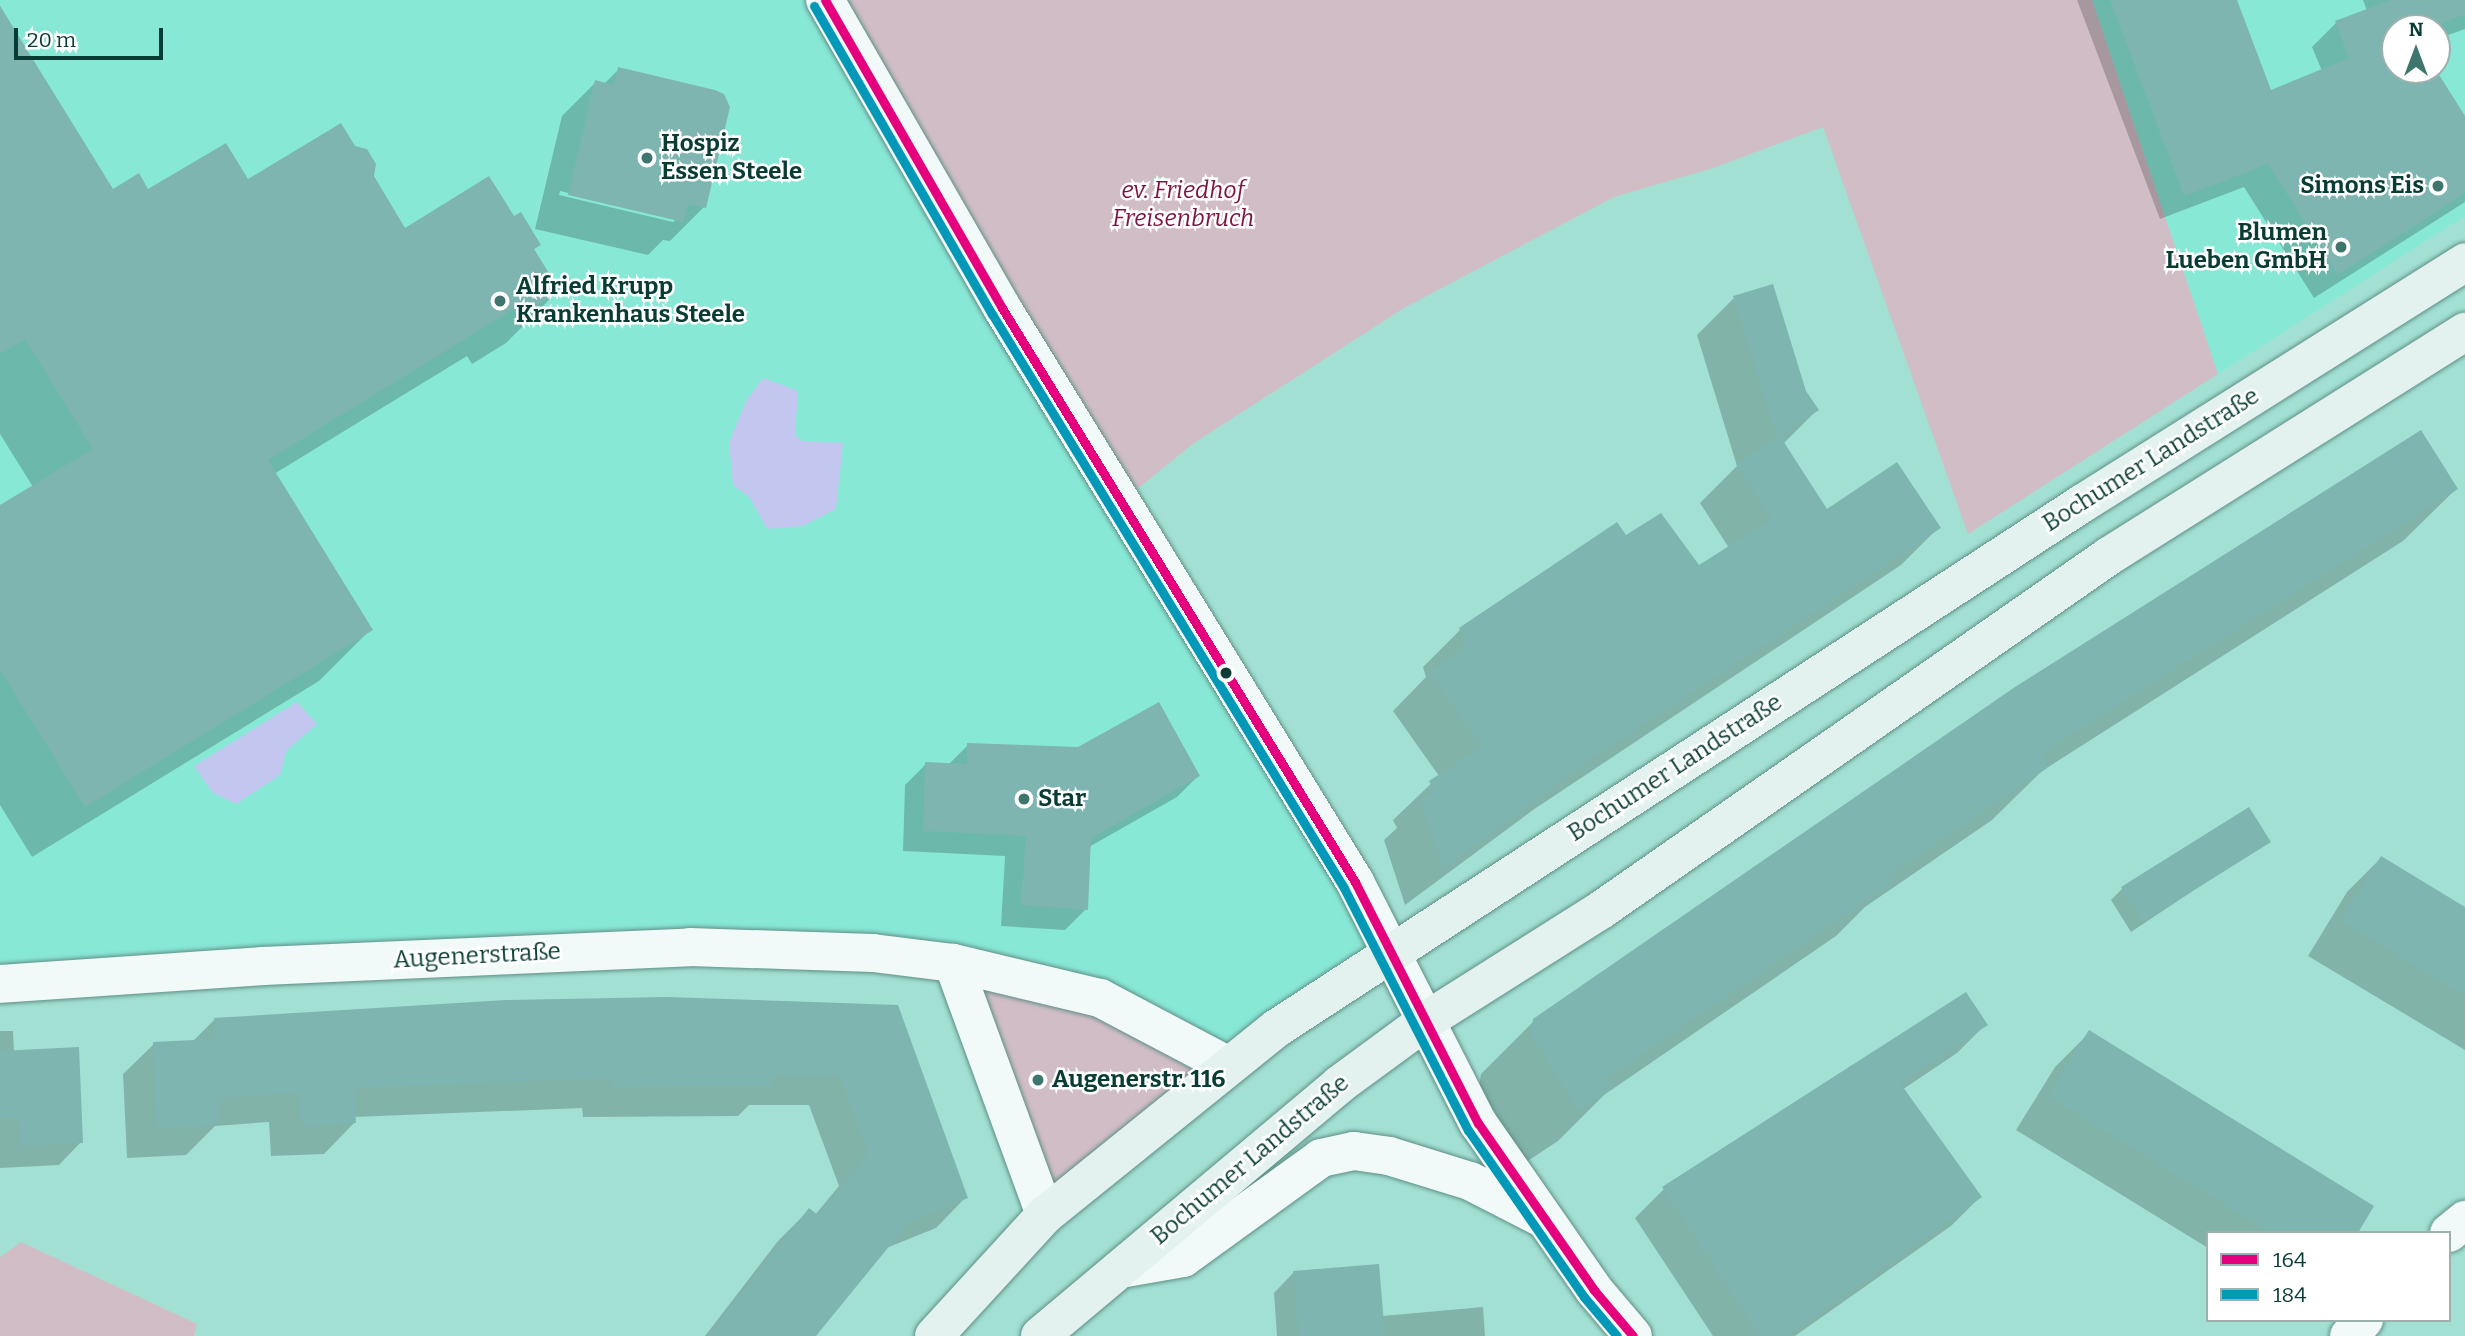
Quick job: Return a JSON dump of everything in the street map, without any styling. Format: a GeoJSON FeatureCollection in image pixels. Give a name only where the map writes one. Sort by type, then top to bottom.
{"type":"FeatureCollection","features":[{"type":"Feature","properties":{"kind":"main road","name":"Bochumer Landstraße"},"geometry":{"type":"LineString","coordinates":[[934,1336],[1045,1215],[1227,1065],[2083,503],[2465,262]]}},
{"type":"Feature","properties":{"kind":"main road","name":"Bochumer Landstraße"},"geometry":{"type":"LineString","coordinates":[[1040,1336],[1340,1084],[1427,1020],[1601,910],[2109,556],[2465,332]]}},
{"type":"Feature","properties":{"kind":"street"},"geometry":{"type":"LineString","coordinates":[[825,0],[1002,308],[1343,862],[1394,953],[1478,1123],[1594,1290],[1633,1336]]}},
{"type":"Feature","properties":{"kind":"street","name":"Augenerstraße"},"geometry":{"type":"LineString","coordinates":[[0,984],[263,966],[690,947],[873,953],[953,963],[1100,998],[1227,1065]]}},
{"type":"Feature","properties":{"kind":"street"},"geometry":{"type":"LineString","coordinates":[[953,963],[1045,1215]]}},
{"type":"Feature","properties":{"kind":"street","name":"Bochumer Landstraße"},"geometry":{"type":"LineString","coordinates":[[1120,1269],[1183,1258],[1321,1158],[1354,1151],[1389,1156],[1470,1181],[1549,1222]]}},
{"type":"Feature","properties":{"kind":"street"},"geometry":{"type":"LineString","coordinates":[[2451,1231],[2465,1220]]}},
{"type":"Feature","properties":{"kind":"street"},"geometry":{"type":"LineString","coordinates":[[2349,1336],[2362,1322]]}},
{"type":"Feature","properties":{"kind":"shaded area","name":"Alfried Krupp Krankenhaus Steele"},"geometry":{"type":"Polygon","coordinates":[[[0,0],[824,0],[1393,953],[1228,1064],[951,959],[0,981],[0,0]]]}},
{"type":"Feature","properties":{"kind":"shaded area"},"geometry":{"type":"Polygon","coordinates":[[[2092,0],[2465,0],[2465,216],[2218,374],[2092,0]]]}},
{"type":"Feature","properties":{"kind":"green space","name":"ev. Friedhof Freisenbruch"},"geometry":{"type":"Polygon","coordinates":[[[827,0],[2092,0],[2218,374],[1968,534],[1823,127],[1713,168],[1614,197],[1404,308],[1194,443],[1121,502],[827,0]]]}},
{"type":"Feature","properties":{"kind":"green space"},"geometry":{"type":"Polygon","coordinates":[[[958,966],[1028,982],[1222,1066],[1046,1212],[958,966]]]}},
{"type":"Feature","properties":{"kind":"green space"},"geometry":{"type":"Polygon","coordinates":[[[21,1242],[197,1324],[194,1336],[0,1336],[0,1257],[21,1242]]]}},
{"type":"Feature","properties":{"kind":"water"},"geometry":{"type":"Polygon","coordinates":[[[763,378],[798,391],[795,435],[802,441],[843,443],[836,509],[803,526],[767,529],[750,498],[733,485],[729,443],[746,401],[763,378]]]}},
{"type":"Feature","properties":{"kind":"water"},"geometry":{"type":"Polygon","coordinates":[[[297,702],[317,724],[286,751],[280,775],[236,804],[213,793],[194,766],[297,702]]]}},
{"type":"Feature","properties":{"kind":"building"},"geometry":{"type":"Polygon","coordinates":[[[2110,0],[2237,0],[2271,90],[2349,58],[2335,21],[2391,0],[2465,0],[2465,14],[2451,19],[2451,14],[2381,14],[2381,84],[2445,84],[2465,116],[2465,193],[2338,275],[2268,164],[2184,196],[2110,0]]]}},
{"type":"Feature","properties":{"kind":"building"},"geometry":{"type":"Polygon","coordinates":[[[0,6],[113,189],[139,173],[148,189],[226,143],[248,179],[341,123],[355,146],[367,149],[376,164],[374,176],[405,228],[489,176],[514,216],[521,212],[541,245],[534,249],[560,291],[524,313],[520,305],[268,460],[373,630],[85,807],[0,670],[0,505],[93,449],[25,339],[0,354],[0,6]]]}},
{"type":"Feature","properties":{"kind":"building","name":"Hospiz Essen Steele"},"geometry":{"type":"Polygon","coordinates":[[[618,67],[715,90],[724,94],[730,107],[706,208],[688,204],[683,222],[568,195],[595,80],[614,85],[618,67]]]}},
{"type":"Feature","properties":{"kind":"building"},"geometry":{"type":"Polygon","coordinates":[[[1773,284],[1806,391],[1819,410],[1780,436],[1827,509],[1897,462],[1941,528],[1584,764],[1443,869],[1421,801],[1434,791],[1429,781],[1482,746],[1429,672],[1466,646],[1459,628],[1617,522],[1626,535],[1661,513],[1699,565],[1772,519],[1736,464],[1777,438],[1733,296],[1773,284]]]}},
{"type":"Feature","properties":{"kind":"building"},"geometry":{"type":"Polygon","coordinates":[[[2421,430],[2458,489],[2042,753],[2047,768],[1887,877],[1891,883],[1606,1079],[1613,1088],[1579,1111],[1531,1034],[1533,1019],[2015,687],[2421,430]]]}},
{"type":"Feature","properties":{"kind":"building"},"geometry":{"type":"Polygon","coordinates":[[[1159,702],[1200,776],[1091,838],[1088,910],[1021,905],[1026,836],[923,831],[925,762],[967,764],[967,743],[1078,747],[1159,702]]]}},
{"type":"Feature","properties":{"kind":"building"},"geometry":{"type":"Polygon","coordinates":[[[2249,807],[2271,842],[2143,922],[2121,887],[2249,807]]]}},
{"type":"Feature","properties":{"kind":"building"},"geometry":{"type":"Polygon","coordinates":[[[2381,856],[2465,907],[2465,996],[2341,921],[2381,856]]]}},
{"type":"Feature","properties":{"kind":"building"},"geometry":{"type":"Polygon","coordinates":[[[1966,992],[1988,1025],[1900,1083],[1982,1197],[1787,1336],[1760,1336],[1662,1187],[1966,992]]]}},
{"type":"Feature","properties":{"kind":"building"},"geometry":{"type":"Polygon","coordinates":[[[667,997],[898,1005],[968,1198],[909,1222],[816,1336],[708,1336],[809,1208],[818,1215],[869,1154],[839,1075],[771,1075],[771,1086],[613,1087],[613,1078],[354,1088],[356,1123],[301,1126],[300,1092],[218,1098],[219,1125],[157,1128],[153,1042],[215,1039],[214,1018],[506,1000],[667,997]]]}},
{"type":"Feature","properties":{"kind":"building"},"geometry":{"type":"Polygon","coordinates":[[[2089,1030],[2374,1206],[2359,1231],[2268,1231],[2048,1096],[2089,1030]]]}},
{"type":"Feature","properties":{"kind":"building"},"geometry":{"type":"Polygon","coordinates":[[[79,1047],[83,1143],[21,1146],[19,1118],[0,1119],[0,1051],[79,1047]]]}},
{"type":"Feature","properties":{"kind":"building"},"geometry":{"type":"Polygon","coordinates":[[[1379,1264],[1385,1336],[1299,1336],[1293,1271],[1379,1264]]]}},
{"type":"Feature","properties":{"kind":"transit line","name":"164"},"geometry":{"type":"LineString","coordinates":[[825,0],[1002,308],[1355,882],[1478,1123],[1594,1290],[1633,1336]]}},
{"type":"Feature","properties":{"kind":"transit line","name":"184"},"geometry":{"type":"LineString","coordinates":[[814,6],[992,314],[1344,888],[1468,1130],[1584,1297],[1617,1336]]}},
{"type":"Feature","properties":{"kind":"place","name":"Hospiz Essen Steele"},"geometry":{"type":"Point","coordinates":[647,158]}},
{"type":"Feature","properties":{"kind":"place","name":"Simons Eis"},"geometry":{"type":"Point","coordinates":[2438,186]}},
{"type":"Feature","properties":{"kind":"place","name":"Blumen Lueben GmbH"},"geometry":{"type":"Point","coordinates":[2341,247]}},
{"type":"Feature","properties":{"kind":"place","name":"Alfried Krupp Krankenhaus Steele"},"geometry":{"type":"Point","coordinates":[500,301]}},
{"type":"Feature","properties":{"kind":"place","name":"Star"},"geometry":{"type":"Point","coordinates":[1024,799]}},
{"type":"Feature","properties":{"kind":"place","name":"Augenerstr. 116"},"geometry":{"type":"Point","coordinates":[1038,1080]}}]}
